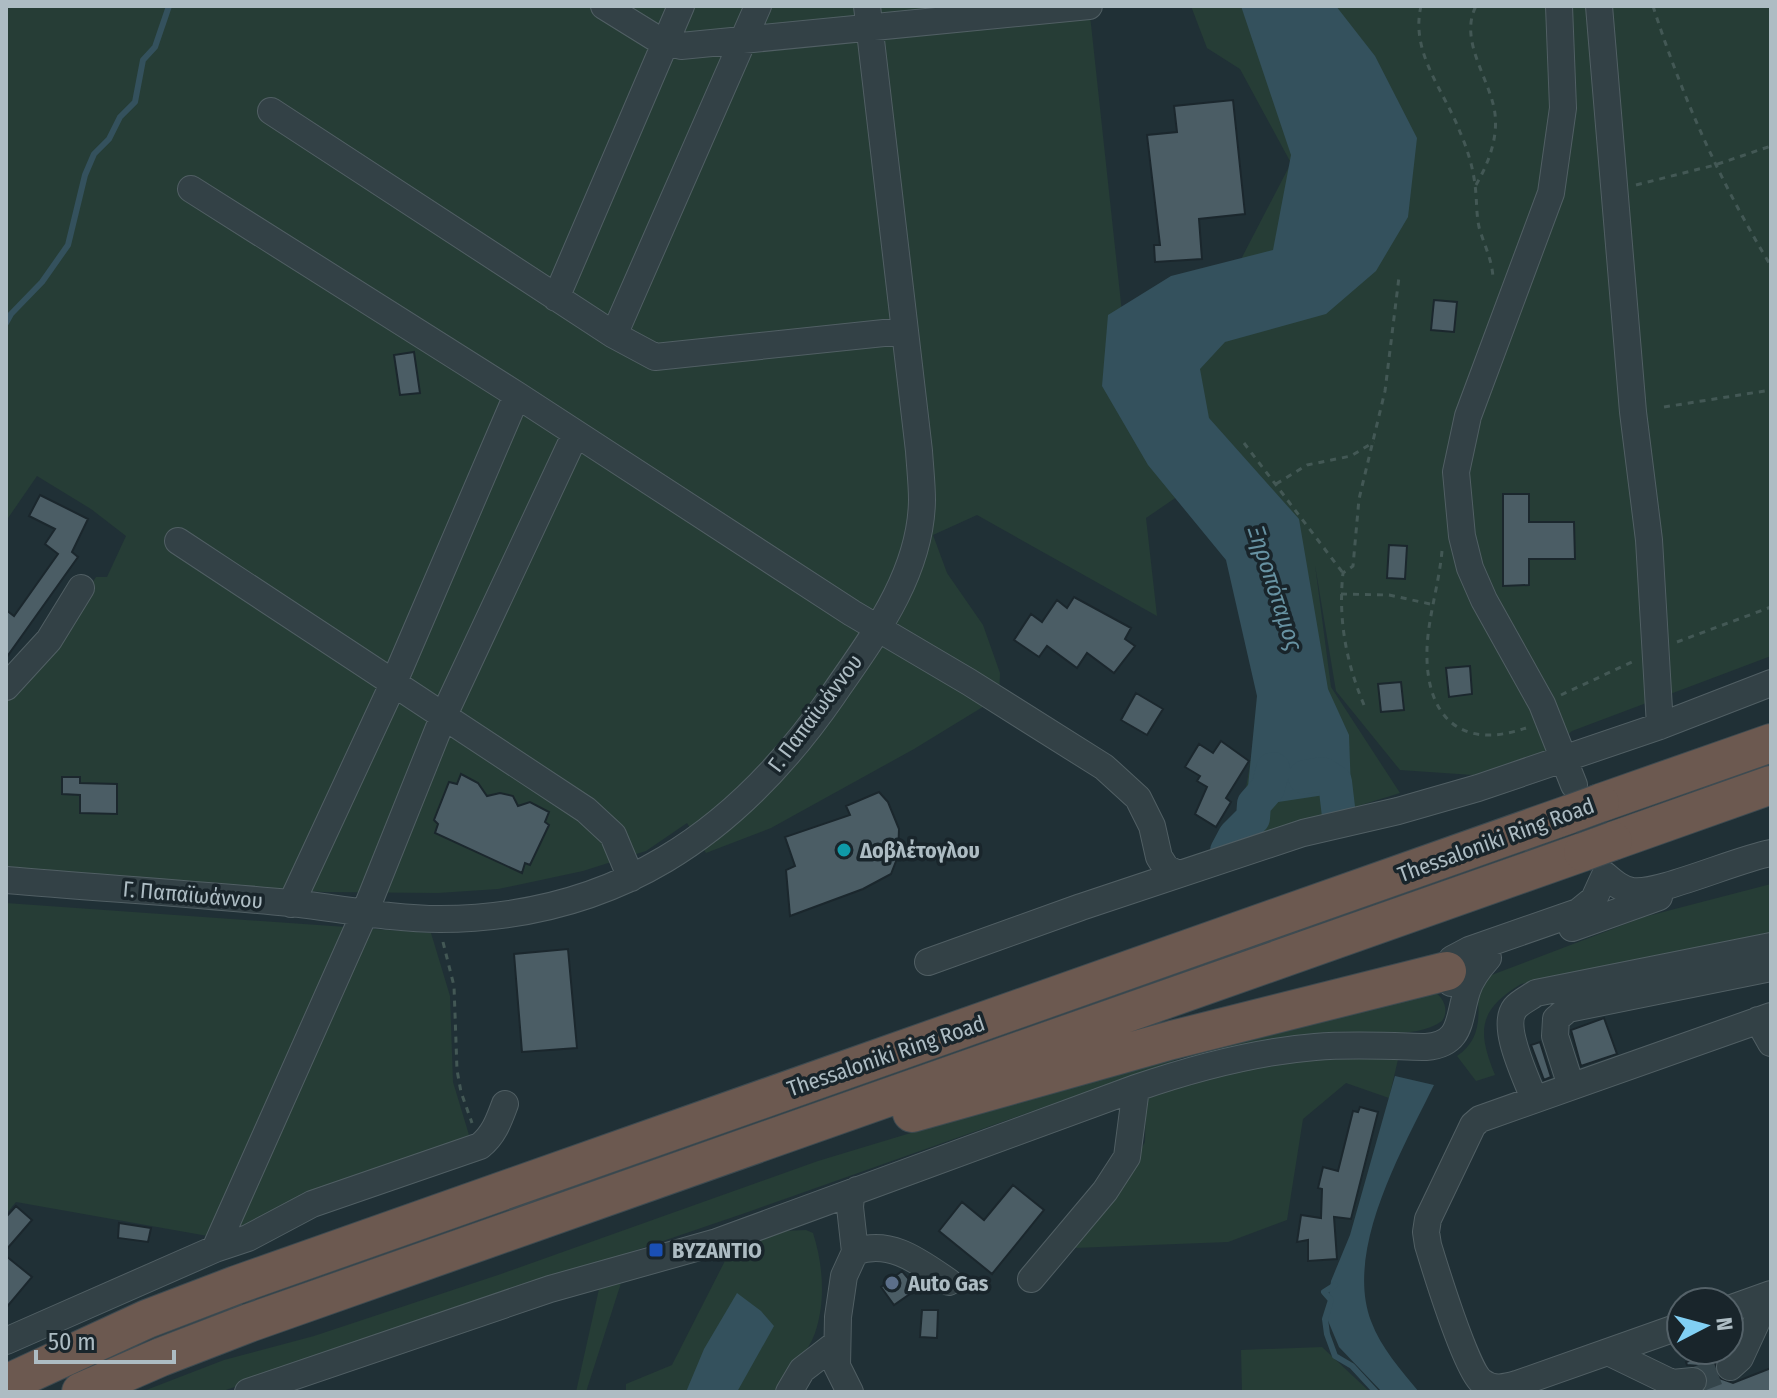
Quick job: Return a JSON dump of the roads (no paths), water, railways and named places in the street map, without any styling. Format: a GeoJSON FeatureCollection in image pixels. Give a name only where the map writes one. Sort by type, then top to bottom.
{"type":"FeatureCollection","features":[{"type":"Feature","properties":{"kind":"highway"},"geometry":{"type":"LineString","coordinates":[[1704,766],[1744,727],[1771,716]]}},
{"type":"Feature","properties":{"kind":"highway","name":"Thessaloniki Ring Road"},"geometry":{"type":"LineString","coordinates":[[6,1384],[147,1319],[236,1285],[1581,801],[1704,766],[1771,743]]}},
{"type":"Feature","properties":{"kind":"highway","name":"Thessaloniki Ring Road"},"geometry":{"type":"LineString","coordinates":[[81,1392],[249,1323],[830,1118],[1600,856],[1771,785]]}},
{"type":"Feature","properties":{"kind":"highway"},"geometry":{"type":"LineString","coordinates":[[830,1118],[887,1120],[1172,1040],[1447,971]]}},
{"type":"Feature","properties":{"kind":"street"},"geometry":{"type":"LineString","coordinates":[[604,6],[665,43],[691,46],[868,17],[1089,6]]}},
{"type":"Feature","properties":{"kind":"street"},"geometry":{"type":"LineString","coordinates":[[556,298],[681,6]]}},
{"type":"Feature","properties":{"kind":"street"},"geometry":{"type":"LineString","coordinates":[[614,335],[758,6]]}},
{"type":"Feature","properties":{"kind":"street"},"geometry":{"type":"LineString","coordinates":[[1559,6],[1563,108],[1551,193],[1468,416],[1456,472],[1462,536],[1470,568],[1484,600],[1542,704],[1581,801]]}},
{"type":"Feature","properties":{"kind":"street"},"geometry":{"type":"LineString","coordinates":[[1599,6],[1633,412],[1649,540],[1660,726]]}},
{"type":"Feature","properties":{"kind":"street","name":"Γ. Παπαϊωάννου"},"geometry":{"type":"LineString","coordinates":[[6,880],[439,919],[485,916],[561,904],[599,893],[631,878],[711,829],[765,779],[814,721],[877,628],[897,595],[917,539],[922,501],[919,451],[868,17]]}},
{"type":"Feature","properties":{"kind":"street"},"geometry":{"type":"LineString","coordinates":[[271,111],[556,298],[655,357],[903,331]]}},
{"type":"Feature","properties":{"kind":"street"},"geometry":{"type":"LineString","coordinates":[[191,189],[877,628],[1090,757],[1136,794],[1146,812],[1159,857],[1166,868],[1178,874]]}},
{"type":"Feature","properties":{"kind":"street"},"geometry":{"type":"LineString","coordinates":[[291,904],[394,682],[517,395]]}},
{"type":"Feature","properties":{"kind":"street"},"geometry":{"type":"LineString","coordinates":[[215,1249],[365,912],[444,715],[575,435]]}},
{"type":"Feature","properties":{"kind":"street"},"geometry":{"type":"LineString","coordinates":[[178,541],[598,819],[619,845],[631,878]]}},
{"type":"Feature","properties":{"kind":"street"},"geometry":{"type":"LineString","coordinates":[[6,687],[49,640],[81,588]]}},
{"type":"Feature","properties":{"kind":"street"},"geometry":{"type":"LineString","coordinates":[[928,962],[1303,833],[1438,801],[1660,726],[1771,683]]}},
{"type":"Feature","properties":{"kind":"street"},"geometry":{"type":"LineString","coordinates":[[1600,856],[1621,887],[1644,891],[1737,861],[1771,855]]}},
{"type":"Feature","properties":{"kind":"street"},"geometry":{"type":"LineString","coordinates":[[1447,971],[1771,855]]}},
{"type":"Feature","properties":{"kind":"street"},"geometry":{"type":"LineString","coordinates":[[1462,1010],[1447,971],[1450,961],[1469,950],[1583,909],[1594,899],[1600,856]]}},
{"type":"Feature","properties":{"kind":"street"},"geometry":{"type":"LineString","coordinates":[[1534,1099],[1516,1051],[1510,1022],[1516,1007],[1536,993],[1771,946]]}},
{"type":"Feature","properties":{"kind":"street"},"geometry":{"type":"LineString","coordinates":[[248,1392],[550,1289],[704,1246],[1207,1065],[1271,1052],[1345,1045],[1435,1046],[1451,1037],[1470,984],[1488,958]]}},
{"type":"Feature","properties":{"kind":"street"},"geometry":{"type":"LineString","coordinates":[[1571,1086],[1554,1033],[1556,1019],[1568,1009],[1771,968]]}},
{"type":"Feature","properties":{"kind":"street"},"geometry":{"type":"LineString","coordinates":[[1665,1332],[1494,1390],[1480,1381],[1472,1368],[1432,1259],[1427,1226],[1432,1209],[1476,1123],[1484,1117],[1571,1086],[1767,1026]]}},
{"type":"Feature","properties":{"kind":"street"},"geometry":{"type":"LineString","coordinates":[[1031,1279],[1105,1191],[1127,1157],[1136,1088]]}},
{"type":"Feature","properties":{"kind":"street"},"geometry":{"type":"LineString","coordinates":[[6,1341],[215,1249],[248,1238],[312,1204],[480,1146],[497,1125],[505,1104]]}},
{"type":"Feature","properties":{"kind":"street"},"geometry":{"type":"LineString","coordinates":[[850,1392],[837,1366],[837,1343],[842,1287],[855,1252],[850,1207],[851,1197],[857,1190]]}},
{"type":"Feature","properties":{"kind":"street"},"geometry":{"type":"LineString","coordinates":[[793,1214],[811,1211],[823,1218],[855,1252]]}},
{"type":"Feature","properties":{"kind":"street"},"geometry":{"type":"LineString","coordinates":[[855,1252],[874,1246],[889,1249],[920,1263],[949,1282]]}},
{"type":"Feature","properties":{"kind":"street"},"geometry":{"type":"LineString","coordinates":[[1745,1304],[1770,1295]]}},
{"type":"Feature","properties":{"kind":"street"},"geometry":{"type":"LineString","coordinates":[[1730,1367],[1740,1358],[1770,1295]]}},
{"type":"Feature","properties":{"kind":"street"},"geometry":{"type":"LineString","coordinates":[[789,1392],[802,1370],[837,1343]]}},
{"type":"Feature","properties":{"kind":"street"},"geometry":{"type":"LineString","coordinates":[[1608,1352],[1672,1383],[1693,1381]]}},
{"type":"Feature","properties":{"kind":"water"},"geometry":{"type":"Polygon","coordinates":[[[1241,6],[1336,6],[1375,56],[1417,138],[1408,217],[1376,271],[1326,314],[1225,342],[1200,369],[1209,418],[1299,519],[1328,689],[1349,735],[1351,791],[1246,807],[1257,696],[1226,560],[1148,465],[1102,386],[1108,315],[1171,276],[1273,250],[1291,155],[1241,6]]]}},
{"type":"Feature","properties":{"kind":"water"},"geometry":{"type":"Polygon","coordinates":[[[1395,1076],[1434,1085],[1381,1200],[1365,1263],[1365,1293],[1371,1321],[1380,1340],[1419,1392],[1382,1392],[1339,1347],[1326,1316],[1331,1281],[1350,1235],[1395,1076]]]}},
{"type":"Feature","properties":{"kind":"water"},"geometry":{"type":"Polygon","coordinates":[[[737,1293],[761,1311],[774,1326],[737,1392],[686,1392],[704,1349],[737,1293]]]}},
{"type":"Feature","properties":{"kind":"waterway"},"geometry":{"type":"LineString","coordinates":[[6,323],[42,282],[68,245],[85,175],[94,154],[109,139],[120,117],[135,102],[143,60],[155,47],[169,6]]}},
{"type":"Feature","properties":{"kind":"waterway"},"geometry":{"type":"LineString","coordinates":[[1227,851],[1235,836],[1253,818],[1254,804],[1268,788],[1273,769]]}},
{"type":"Feature","properties":{"kind":"waterway","name":"Ξηροπόταμος"},"geometry":{"type":"LineString","coordinates":[[1305,777],[1322,774],[1335,782],[1339,816]]}},
{"type":"Feature","properties":{"kind":"waterway"},"geometry":{"type":"LineString","coordinates":[[1335,1285],[1324,1292],[1331,1300],[1325,1319],[1335,1356],[1352,1366],[1376,1392]]}},
{"type":"Feature","properties":{"kind":"tunnel"},"geometry":{"type":"LineString","coordinates":[[1693,1381],[1730,1367]]}},
{"type":"Feature","properties":{"kind":"place","name":"Δοβλέτογλου"},"geometry":{"type":"Point","coordinates":[844,850]}},
{"type":"Feature","properties":{"kind":"place","name":"ΒΥΖΑΝΤΙΟ"},"geometry":{"type":"Point","coordinates":[656,1250]}},
{"type":"Feature","properties":{"kind":"place","name":"Auto Gas"},"geometry":{"type":"Point","coordinates":[892,1283]}}]}
